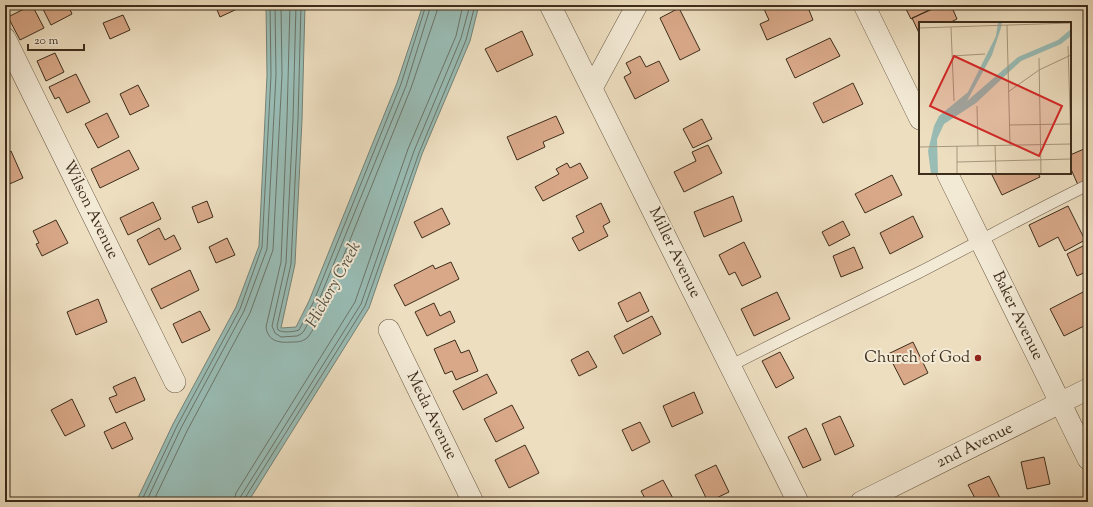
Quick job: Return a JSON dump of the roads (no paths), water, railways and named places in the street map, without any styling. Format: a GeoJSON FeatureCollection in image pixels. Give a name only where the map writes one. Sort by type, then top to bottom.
{"type":"FeatureCollection","features":[{"type":"Feature","properties":{"kind":"street","name":"Miller Avenue"},"geometry":{"type":"LineString","coordinates":[[550,5],[798,502]]}},
{"type":"Feature","properties":{"kind":"street"},"geometry":{"type":"LineString","coordinates":[[592,88],[637,5]]}},
{"type":"Feature","properties":{"kind":"street"},"geometry":{"type":"LineString","coordinates":[[864,5],[919,117]]}},
{"type":"Feature","properties":{"kind":"street","name":"Wilson Avenue"},"geometry":{"type":"LineString","coordinates":[[5,38],[175,382]]}},
{"type":"Feature","properties":{"kind":"street","name":"Baker Avenue"},"geometry":{"type":"LineString","coordinates":[[947,174],[1088,459]]}},
{"type":"Feature","properties":{"kind":"street","name":"Meda Avenue"},"geometry":{"type":"LineString","coordinates":[[389,330],[473,502]]}},
{"type":"Feature","properties":{"kind":"street","name":"2nd Avenue"},"geometry":{"type":"LineString","coordinates":[[861,502],[1088,389]]}},
{"type":"Feature","properties":{"kind":"lane"},"geometry":{"type":"LineString","coordinates":[[730,366],[795,332],[919,272],[1043,207],[1088,186]]}},
{"type":"Feature","properties":{"kind":"water","name":"Hickory Creek"},"geometry":{"type":"Polygon","coordinates":[[[266,5],[305,5],[302,120],[295,264],[281,328],[296,327],[309,301],[397,83],[423,5],[479,5],[470,41],[422,154],[369,308],[248,502],[136,502],[173,424],[236,307],[259,246],[267,75],[266,5]]]}},
{"type":"Feature","properties":{"kind":"place","name":"Church of God"},"geometry":{"type":"Point","coordinates":[978,358]}}]}
